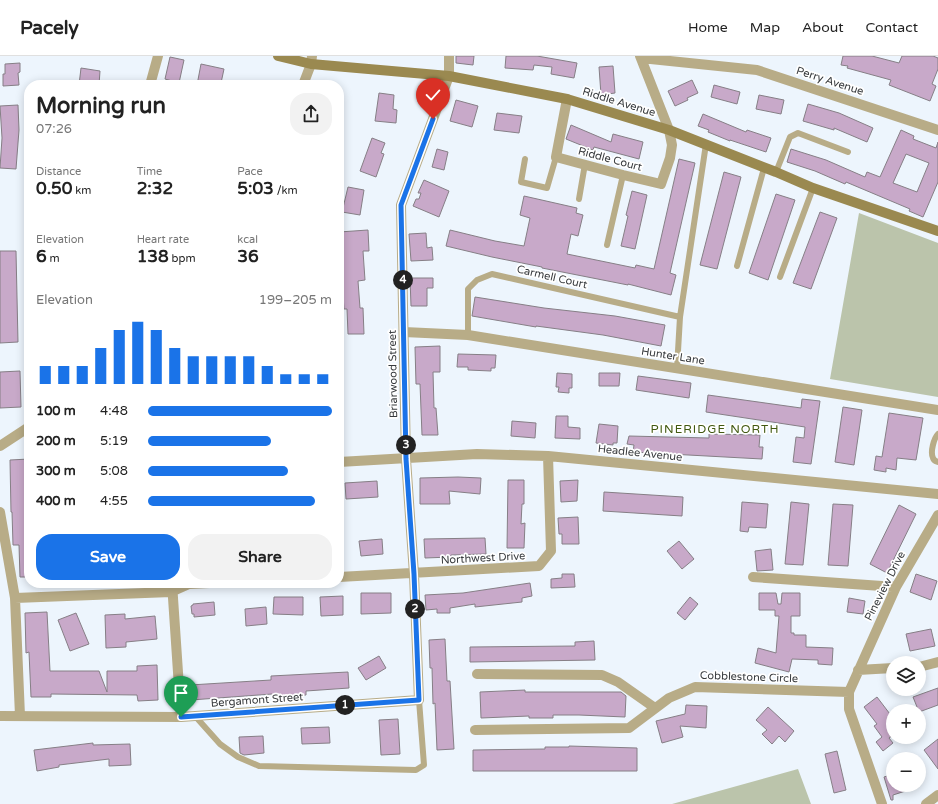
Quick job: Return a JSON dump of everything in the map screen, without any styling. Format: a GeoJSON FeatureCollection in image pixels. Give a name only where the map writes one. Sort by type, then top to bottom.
{"type":"FeatureCollection","features":[{"type":"Feature","properties":{"kind":"street"},"geometry":{"type":"LineString","coordinates":[[151,80],[158,56]]}},
{"type":"Feature","properties":{"kind":"street","name":"Riddle Avenue"},"geometry":{"type":"LineString","coordinates":[[278,56],[449,76],[567,99],[668,130],[813,188],[938,231]]}},
{"type":"Feature","properties":{"kind":"street","name":"Briarwood Street"},"geometry":{"type":"LineString","coordinates":[[419,700],[414,574],[406,459],[401,205],[449,76],[449,56]]}},
{"type":"Feature","properties":{"kind":"street"},"geometry":{"type":"LineString","coordinates":[[641,57],[668,130]]}},
{"type":"Feature","properties":{"kind":"street","name":"Perry Avenue"},"geometry":{"type":"LineString","coordinates":[[641,57],[757,70],[938,130]]}},
{"type":"Feature","properties":{"kind":"street"},"geometry":{"type":"LineString","coordinates":[[305,80],[312,60]]}},
{"type":"Feature","properties":{"kind":"street"},"geometry":{"type":"LineString","coordinates":[[556,157],[567,99]]}},
{"type":"Feature","properties":{"kind":"street","name":"Riddle Court"},"geometry":{"type":"LineString","coordinates":[[556,157],[623,176],[661,184],[670,158],[672,145],[668,130]]}},
{"type":"Feature","properties":{"kind":"street","name":"Hunter Lane"},"geometry":{"type":"LineString","coordinates":[[404,332],[468,335],[938,410]]}},
{"type":"Feature","properties":{"kind":"street"},"geometry":{"type":"LineString","coordinates":[[0,446],[24,430]]}},
{"type":"Feature","properties":{"kind":"street","name":"Headlee Avenue"},"geometry":{"type":"LineString","coordinates":[[344,462],[477,454],[548,456],[938,494]]}},
{"type":"Feature","properties":{"kind":"street","name":"Northwest Drive"},"geometry":{"type":"LineString","coordinates":[[344,577],[539,566],[551,551],[548,456]]}},
{"type":"Feature","properties":{"kind":"street"},"geometry":{"type":"LineString","coordinates":[[0,512],[15,598],[20,716]]}},
{"type":"Feature","properties":{"kind":"street","name":"Pineview Drive"},"geometry":{"type":"LineString","coordinates":[[849,692],[896,587],[938,516]]}},
{"type":"Feature","properties":{"kind":"street"},"geometry":{"type":"LineString","coordinates":[[752,578],[896,587]]}},
{"type":"Feature","properties":{"kind":"street"},"geometry":{"type":"LineString","coordinates":[[15,598],[172,588],[181,717]]}},
{"type":"Feature","properties":{"kind":"street"},"geometry":{"type":"LineString","coordinates":[[926,665],[938,662]]}},
{"type":"Feature","properties":{"kind":"street"},"geometry":{"type":"LineString","coordinates":[[858,670],[886,668]]}},
{"type":"Feature","properties":{"kind":"street"},"geometry":{"type":"LineString","coordinates":[[477,674],[602,675],[618,682],[655,708]]}},
{"type":"Feature","properties":{"kind":"street","name":"Cobblestone Circle"},"geometry":{"type":"LineString","coordinates":[[475,730],[629,728],[669,698],[695,688],[849,692]]}},
{"type":"Feature","properties":{"kind":"street"},"geometry":{"type":"LineString","coordinates":[[849,692],[849,709],[882,804]]}},
{"type":"Feature","properties":{"kind":"street","name":"Bergamont Street"},"geometry":{"type":"LineString","coordinates":[[0,716],[181,717],[419,700]]}},
{"type":"Feature","properties":{"kind":"street"},"geometry":{"type":"LineString","coordinates":[[926,804],[938,796]]}},
{"type":"Feature","properties":{"kind":"lane"},"geometry":{"type":"LineString","coordinates":[[776,172],[790,137],[798,133],[848,152]]}},
{"type":"Feature","properties":{"kind":"lane"},"geometry":{"type":"LineString","coordinates":[[677,368],[680,317],[706,144]]}},
{"type":"Feature","properties":{"kind":"lane"},"geometry":{"type":"LineString","coordinates":[[525,159],[521,182],[547,188],[556,157]]}},
{"type":"Feature","properties":{"kind":"lane"},"geometry":{"type":"LineString","coordinates":[[579,200],[585,164]]}},
{"type":"Feature","properties":{"kind":"lane"},"geometry":{"type":"LineString","coordinates":[[737,266],[764,168]]}},
{"type":"Feature","properties":{"kind":"lane"},"geometry":{"type":"LineString","coordinates":[[607,245],[623,176]]}},
{"type":"Feature","properties":{"kind":"lane"},"geometry":{"type":"LineString","coordinates":[[780,277],[813,188]]}},
{"type":"Feature","properties":{"kind":"lane","name":"Carmell Court"},"geometry":{"type":"LineString","coordinates":[[468,335],[468,289],[477,280],[492,274],[680,317]]}},
{"type":"Feature","properties":{"kind":"lane"},"geometry":{"type":"LineString","coordinates":[[938,434],[935,437],[932,456],[934,460],[938,462]]}},
{"type":"Feature","properties":{"kind":"lane"},"geometry":{"type":"LineString","coordinates":[[195,716],[220,744],[238,757],[259,766],[416,770],[424,765],[419,700]]}},
{"type":"Feature","properties":{"kind":"green space"},"geometry":{"type":"Polygon","coordinates":[[[859,213],[938,243],[938,397],[830,379],[859,213]]]}},
{"type":"Feature","properties":{"kind":"green space"},"geometry":{"type":"Polygon","coordinates":[[[798,769],[811,804],[672,804],[798,769]]]}},
{"type":"Feature","properties":{"kind":"building"},"geometry":{"type":"Polygon","coordinates":[[[456,56],[474,56],[473,65],[456,63],[456,56]]]}},
{"type":"Feature","properties":{"kind":"building"},"geometry":{"type":"Polygon","coordinates":[[[506,56],[537,56],[577,63],[574,78],[551,74],[552,67],[534,65],[533,70],[505,68],[506,56]]]}},
{"type":"Feature","properties":{"kind":"building"},"geometry":{"type":"Polygon","coordinates":[[[843,56],[872,56],[899,63],[902,56],[933,56],[938,58],[938,69],[932,84],[936,86],[930,101],[889,85],[891,80],[841,65],[843,56]]]}},
{"type":"Feature","properties":{"kind":"building"},"geometry":{"type":"Polygon","coordinates":[[[170,57],[184,60],[180,80],[165,79],[170,57]]]}},
{"type":"Feature","properties":{"kind":"building"},"geometry":{"type":"Polygon","coordinates":[[[20,63],[20,72],[18,73],[19,85],[3,86],[5,64],[20,63]]]}},
{"type":"Feature","properties":{"kind":"building"},"geometry":{"type":"Polygon","coordinates":[[[201,64],[224,69],[222,80],[198,80],[201,64]]]}},
{"type":"Feature","properties":{"kind":"building"},"geometry":{"type":"Polygon","coordinates":[[[613,66],[615,93],[601,95],[599,67],[613,66]]]}},
{"type":"Feature","properties":{"kind":"building"},"geometry":{"type":"Polygon","coordinates":[[[81,68],[100,71],[99,80],[80,80],[81,68]]]}},
{"type":"Feature","properties":{"kind":"building"},"geometry":{"type":"Polygon","coordinates":[[[692,80],[698,93],[675,106],[668,91],[692,80]]]}},
{"type":"Feature","properties":{"kind":"building"},"geometry":{"type":"Polygon","coordinates":[[[714,85],[740,92],[737,104],[711,97],[714,85]]]}},
{"type":"Feature","properties":{"kind":"building"},"geometry":{"type":"Polygon","coordinates":[[[379,93],[394,95],[393,109],[397,110],[396,123],[375,121],[379,93]]]}},
{"type":"Feature","properties":{"kind":"building"},"geometry":{"type":"Polygon","coordinates":[[[759,95],[784,100],[781,114],[756,109],[759,95]]]}},
{"type":"Feature","properties":{"kind":"building"},"geometry":{"type":"Polygon","coordinates":[[[456,100],[478,106],[472,127],[450,121],[456,100]]]}},
{"type":"Feature","properties":{"kind":"building"},"geometry":{"type":"Polygon","coordinates":[[[808,104],[839,113],[873,128],[867,142],[834,128],[834,130],[803,121],[808,104]]]}},
{"type":"Feature","properties":{"kind":"building"},"geometry":{"type":"Polygon","coordinates":[[[18,105],[19,130],[16,169],[0,168],[2,138],[0,106],[18,105]]]}},
{"type":"Feature","properties":{"kind":"building"},"geometry":{"type":"Polygon","coordinates":[[[497,113],[522,116],[519,133],[494,130],[497,113]]]}},
{"type":"Feature","properties":{"kind":"building"},"geometry":{"type":"Polygon","coordinates":[[[703,114],[746,132],[747,130],[771,138],[766,152],[730,141],[698,126],[703,114]]]}},
{"type":"Feature","properties":{"kind":"building"},"geometry":{"type":"Polygon","coordinates":[[[571,125],[611,142],[613,134],[643,142],[639,159],[594,147],[593,150],[566,139],[571,125]]]}},
{"type":"Feature","properties":{"kind":"building"},"geometry":{"type":"Polygon","coordinates":[[[901,130],[914,136],[913,139],[936,148],[938,142],[938,182],[923,217],[909,211],[910,209],[846,182],[845,184],[815,171],[787,162],[791,149],[826,160],[865,177],[867,172],[880,177],[901,130]],[[906,154],[893,183],[917,192],[929,163],[906,154]]]}},
{"type":"Feature","properties":{"kind":"building"},"geometry":{"type":"Polygon","coordinates":[[[372,138],[385,143],[381,153],[384,154],[376,177],[360,171],[372,138]]]}},
{"type":"Feature","properties":{"kind":"building"},"geometry":{"type":"Polygon","coordinates":[[[437,149],[448,152],[444,170],[432,167],[437,149]]]}},
{"type":"Feature","properties":{"kind":"building"},"geometry":{"type":"Polygon","coordinates":[[[679,159],[695,163],[670,273],[676,275],[671,295],[628,284],[542,268],[446,246],[450,230],[495,241],[524,246],[530,218],[520,215],[524,196],[577,208],[576,213],[583,215],[578,236],[571,234],[567,254],[635,268],[636,265],[654,269],[679,159]]]}},
{"type":"Feature","properties":{"kind":"building"},"geometry":{"type":"Polygon","coordinates":[[[724,172],[741,177],[717,269],[700,265],[724,172]]]}},
{"type":"Feature","properties":{"kind":"building"},"geometry":{"type":"Polygon","coordinates":[[[424,180],[449,191],[439,217],[413,206],[416,199],[419,199],[421,193],[418,193],[424,180]]]}},
{"type":"Feature","properties":{"kind":"building"},"geometry":{"type":"Polygon","coordinates":[[[348,187],[364,190],[360,215],[344,212],[344,204],[348,187]]]}},
{"type":"Feature","properties":{"kind":"building"},"geometry":{"type":"Polygon","coordinates":[[[632,191],[647,195],[635,249],[621,246],[632,191]]]}},
{"type":"Feature","properties":{"kind":"building"},"geometry":{"type":"Polygon","coordinates":[[[776,194],[795,200],[768,280],[749,273],[776,194]]]}},
{"type":"Feature","properties":{"kind":"building"},"geometry":{"type":"Polygon","coordinates":[[[820,212],[837,218],[811,289],[793,283],[820,212]]]}},
{"type":"Feature","properties":{"kind":"building"},"geometry":{"type":"Polygon","coordinates":[[[368,230],[369,251],[363,251],[365,280],[358,281],[360,308],[363,308],[364,334],[348,334],[347,309],[344,309],[344,232],[368,230]]]}},
{"type":"Feature","properties":{"kind":"building"},"geometry":{"type":"Polygon","coordinates":[[[426,233],[427,248],[432,247],[433,260],[411,261],[409,234],[426,233]]]}},
{"type":"Feature","properties":{"kind":"building"},"geometry":{"type":"Polygon","coordinates":[[[0,251],[16,251],[18,342],[0,343],[0,251]]]}},
{"type":"Feature","properties":{"kind":"building"},"geometry":{"type":"Polygon","coordinates":[[[410,278],[433,278],[433,288],[427,288],[427,306],[411,306],[410,278]]]}},
{"type":"Feature","properties":{"kind":"building"},"geometry":{"type":"Polygon","coordinates":[[[475,297],[544,308],[615,316],[665,325],[661,346],[603,335],[536,327],[472,316],[475,297]]]}},
{"type":"Feature","properties":{"kind":"building"},"geometry":{"type":"Polygon","coordinates":[[[440,346],[440,372],[433,372],[434,408],[436,408],[438,435],[422,435],[420,384],[416,384],[415,347],[440,346]]]}},
{"type":"Feature","properties":{"kind":"building"},"geometry":{"type":"Polygon","coordinates":[[[458,354],[496,355],[495,368],[491,368],[491,371],[468,370],[468,367],[457,367],[458,354]]]}},
{"type":"Feature","properties":{"kind":"building"},"geometry":{"type":"Polygon","coordinates":[[[20,371],[21,407],[0,408],[0,372],[20,371]]]}},
{"type":"Feature","properties":{"kind":"building"},"geometry":{"type":"Polygon","coordinates":[[[557,373],[572,374],[572,388],[569,388],[569,393],[558,392],[559,387],[556,387],[557,373]]]}},
{"type":"Feature","properties":{"kind":"building"},"geometry":{"type":"Polygon","coordinates":[[[599,373],[620,373],[619,386],[599,386],[599,373]]]}},
{"type":"Feature","properties":{"kind":"building"},"geometry":{"type":"Polygon","coordinates":[[[638,376],[691,383],[689,398],[636,390],[638,376]]]}},
{"type":"Feature","properties":{"kind":"building"},"geometry":{"type":"Polygon","coordinates":[[[708,395],[801,408],[802,399],[820,401],[811,464],[793,462],[796,437],[804,438],[805,427],[706,412],[708,395]]]}},
{"type":"Feature","properties":{"kind":"building"},"geometry":{"type":"Polygon","coordinates":[[[843,407],[862,410],[854,465],[835,462],[843,407]]]}},
{"type":"Feature","properties":{"kind":"building"},"geometry":{"type":"Polygon","coordinates":[[[889,413],[923,418],[916,460],[897,458],[896,470],[886,468],[886,472],[874,470],[876,456],[882,457],[889,413]]]}},
{"type":"Feature","properties":{"kind":"building"},"geometry":{"type":"Polygon","coordinates":[[[556,416],[568,416],[568,427],[580,428],[580,439],[555,438],[556,416]]]}},
{"type":"Feature","properties":{"kind":"building"},"geometry":{"type":"Polygon","coordinates":[[[512,421],[536,423],[535,438],[511,436],[512,421]]]}},
{"type":"Feature","properties":{"kind":"building"},"geometry":{"type":"Polygon","coordinates":[[[599,424],[618,426],[617,443],[613,443],[613,445],[596,443],[599,424]]]}},
{"type":"Feature","properties":{"kind":"building"},"geometry":{"type":"Polygon","coordinates":[[[709,434],[760,435],[759,447],[763,447],[762,459],[633,452],[634,445],[627,444],[629,436],[709,438],[709,434]]]}},
{"type":"Feature","properties":{"kind":"building"},"geometry":{"type":"Polygon","coordinates":[[[24,459],[24,577],[20,577],[19,545],[13,545],[10,460],[24,459]]]}},
{"type":"Feature","properties":{"kind":"building"},"geometry":{"type":"Polygon","coordinates":[[[420,478],[481,478],[480,494],[449,491],[450,504],[420,504],[420,478]]]}},
{"type":"Feature","properties":{"kind":"building"},"geometry":{"type":"Polygon","coordinates":[[[508,480],[524,480],[524,504],[522,504],[521,524],[525,523],[524,548],[507,548],[508,480]]]}},
{"type":"Feature","properties":{"kind":"building"},"geometry":{"type":"Polygon","coordinates":[[[578,480],[577,501],[561,502],[560,481],[578,480]]]}},
{"type":"Feature","properties":{"kind":"building"},"geometry":{"type":"Polygon","coordinates":[[[377,481],[378,497],[346,499],[345,483],[377,481]]]}},
{"type":"Feature","properties":{"kind":"building"},"geometry":{"type":"Polygon","coordinates":[[[604,492],[683,497],[682,516],[603,511],[604,492]]]}},
{"type":"Feature","properties":{"kind":"building"},"geometry":{"type":"Polygon","coordinates":[[[742,502],[768,504],[766,528],[749,527],[748,532],[740,531],[742,502]]]}},
{"type":"Feature","properties":{"kind":"building"},"geometry":{"type":"Polygon","coordinates":[[[791,502],[809,504],[803,565],[785,564],[791,502]]]}},
{"type":"Feature","properties":{"kind":"building"},"geometry":{"type":"Polygon","coordinates":[[[833,504],[853,505],[848,566],[828,565],[833,504]]]}},
{"type":"Feature","properties":{"kind":"building"},"geometry":{"type":"Polygon","coordinates":[[[899,505],[916,514],[887,573],[870,564],[899,505]]]}},
{"type":"Feature","properties":{"kind":"building"},"geometry":{"type":"Polygon","coordinates":[[[578,517],[579,544],[562,544],[562,534],[559,534],[558,518],[578,517]]]}},
{"type":"Feature","properties":{"kind":"building"},"geometry":{"type":"Polygon","coordinates":[[[485,538],[486,554],[451,555],[451,557],[425,558],[424,539],[485,538]]]}},
{"type":"Feature","properties":{"kind":"building"},"geometry":{"type":"Polygon","coordinates":[[[382,539],[383,554],[361,556],[359,541],[382,539]]]}},
{"type":"Feature","properties":{"kind":"building"},"geometry":{"type":"Polygon","coordinates":[[[679,541],[694,559],[682,569],[667,551],[679,541]]]}},
{"type":"Feature","properties":{"kind":"building"},"geometry":{"type":"Polygon","coordinates":[[[771,549],[773,570],[757,571],[755,551],[771,549]]]}},
{"type":"Feature","properties":{"kind":"building"},"geometry":{"type":"Polygon","coordinates":[[[562,574],[574,574],[575,587],[551,588],[551,579],[562,578],[562,574]]]}},
{"type":"Feature","properties":{"kind":"building"},"geometry":{"type":"Polygon","coordinates":[[[916,574],[937,581],[931,600],[910,592],[916,574]]]}},
{"type":"Feature","properties":{"kind":"building"},"geometry":{"type":"Polygon","coordinates":[[[530,583],[532,596],[522,598],[522,602],[475,607],[475,604],[450,608],[450,613],[437,613],[437,609],[426,610],[425,595],[463,593],[530,583]]]}},
{"type":"Feature","properties":{"kind":"building"},"geometry":{"type":"Polygon","coordinates":[[[361,593],[391,593],[391,613],[361,614],[361,593]]]}},
{"type":"Feature","properties":{"kind":"building"},"geometry":{"type":"Polygon","coordinates":[[[759,593],[776,593],[778,604],[781,604],[782,593],[800,593],[800,616],[791,616],[791,633],[794,633],[794,635],[806,635],[806,647],[833,648],[832,665],[818,664],[818,660],[792,659],[789,672],[755,663],[758,648],[776,653],[779,616],[775,616],[775,610],[759,610],[759,593]]]}},
{"type":"Feature","properties":{"kind":"building"},"geometry":{"type":"Polygon","coordinates":[[[343,596],[343,615],[321,616],[320,597],[343,596]]]}},
{"type":"Feature","properties":{"kind":"building"},"geometry":{"type":"Polygon","coordinates":[[[274,597],[303,597],[303,615],[273,614],[274,597]]]}},
{"type":"Feature","properties":{"kind":"building"},"geometry":{"type":"Polygon","coordinates":[[[690,597],[698,604],[685,620],[677,613],[690,597]]]}},
{"type":"Feature","properties":{"kind":"building"},"geometry":{"type":"Polygon","coordinates":[[[849,598],[865,601],[863,614],[847,612],[849,598]]]}},
{"type":"Feature","properties":{"kind":"building"},"geometry":{"type":"Polygon","coordinates":[[[214,602],[215,615],[194,617],[194,614],[192,614],[191,606],[193,604],[214,602]]]}},
{"type":"Feature","properties":{"kind":"building"},"geometry":{"type":"Polygon","coordinates":[[[266,607],[267,624],[246,626],[245,609],[266,607]]]}},
{"type":"Feature","properties":{"kind":"building"},"geometry":{"type":"Polygon","coordinates":[[[47,612],[50,671],[99,671],[107,692],[107,671],[137,671],[137,666],[157,665],[158,700],[138,701],[137,695],[51,694],[51,697],[31,697],[29,652],[26,653],[25,613],[47,612]]]}},
{"type":"Feature","properties":{"kind":"building"},"geometry":{"type":"Polygon","coordinates":[[[76,613],[89,644],[70,651],[58,620],[76,613]]]}},
{"type":"Feature","properties":{"kind":"building"},"geometry":{"type":"Polygon","coordinates":[[[125,614],[125,619],[155,616],[157,639],[126,642],[126,647],[106,648],[105,615],[125,614]]]}},
{"type":"Feature","properties":{"kind":"building"},"geometry":{"type":"Polygon","coordinates":[[[931,629],[935,646],[910,651],[906,634],[931,629]]]}},
{"type":"Feature","properties":{"kind":"building"},"geometry":{"type":"Polygon","coordinates":[[[445,639],[447,681],[450,681],[454,749],[437,750],[435,703],[433,704],[432,668],[430,668],[429,640],[445,639]]]}},
{"type":"Feature","properties":{"kind":"building"},"geometry":{"type":"Polygon","coordinates":[[[594,641],[595,660],[470,662],[470,647],[575,646],[575,642],[594,641]]]}},
{"type":"Feature","properties":{"kind":"building"},"geometry":{"type":"Polygon","coordinates":[[[379,656],[386,668],[366,680],[358,668],[379,656]]]}},
{"type":"Feature","properties":{"kind":"building"},"geometry":{"type":"Polygon","coordinates":[[[348,672],[349,688],[306,691],[306,695],[272,697],[272,694],[191,700],[190,685],[271,680],[271,676],[348,672]]]}},
{"type":"Feature","properties":{"kind":"building"},"geometry":{"type":"Polygon","coordinates":[[[938,688],[938,705],[926,709],[926,704],[916,704],[913,697],[926,696],[926,692],[938,688]]]}},
{"type":"Feature","properties":{"kind":"building"},"geometry":{"type":"Polygon","coordinates":[[[525,690],[525,692],[621,692],[626,696],[625,717],[553,715],[553,718],[529,718],[529,716],[481,718],[480,692],[525,690]]]}},
{"type":"Feature","properties":{"kind":"building"},"geometry":{"type":"Polygon","coordinates":[[[877,697],[886,709],[886,744],[892,744],[883,751],[876,742],[882,737],[874,726],[877,724],[864,707],[877,697]]]}},
{"type":"Feature","properties":{"kind":"building"},"geometry":{"type":"Polygon","coordinates":[[[686,705],[707,706],[706,728],[680,726],[683,737],[662,743],[656,721],[685,714],[686,705]]]}},
{"type":"Feature","properties":{"kind":"building"},"geometry":{"type":"Polygon","coordinates":[[[768,707],[794,731],[785,742],[779,736],[772,744],[762,734],[767,730],[756,720],[768,707]]]}},
{"type":"Feature","properties":{"kind":"building"},"geometry":{"type":"Polygon","coordinates":[[[398,719],[400,754],[381,755],[379,720],[398,719]]]}},
{"type":"Feature","properties":{"kind":"building"},"geometry":{"type":"Polygon","coordinates":[[[329,727],[330,743],[302,744],[301,728],[329,727]]]}},
{"type":"Feature","properties":{"kind":"building"},"geometry":{"type":"Polygon","coordinates":[[[263,736],[264,753],[244,755],[240,753],[239,737],[263,736]]]}},
{"type":"Feature","properties":{"kind":"building"},"geometry":{"type":"Polygon","coordinates":[[[938,739],[938,769],[926,752],[924,750],[938,739]]]}},
{"type":"Feature","properties":{"kind":"building"},"geometry":{"type":"Polygon","coordinates":[[[93,743],[93,745],[130,744],[131,765],[109,766],[109,759],[59,765],[59,767],[37,771],[34,750],[93,743]]]}},
{"type":"Feature","properties":{"kind":"building"},"geometry":{"type":"Polygon","coordinates":[[[569,746],[637,748],[637,771],[473,771],[473,750],[545,749],[545,747],[569,746]]]}},
{"type":"Feature","properties":{"kind":"building"},"geometry":{"type":"Polygon","coordinates":[[[837,751],[846,790],[834,793],[825,754],[837,751]]]}},
{"type":"Feature","properties":{"kind":"building"},"geometry":{"type":"Polygon","coordinates":[[[889,792],[902,792],[893,795],[893,800],[891,800],[889,792]]]}},
{"type":"Feature","properties":{"kind":"district","name":"PINERIDGE NORTH"},"geometry":{"type":"Point","coordinates":[715,429]}},
{"type":"Feature","properties":{"kind":"route"},"geometry":{"type":"LineString","coordinates":[[181,717],[419,700],[414,574],[406,459],[401,205],[433,119]]}}]}
